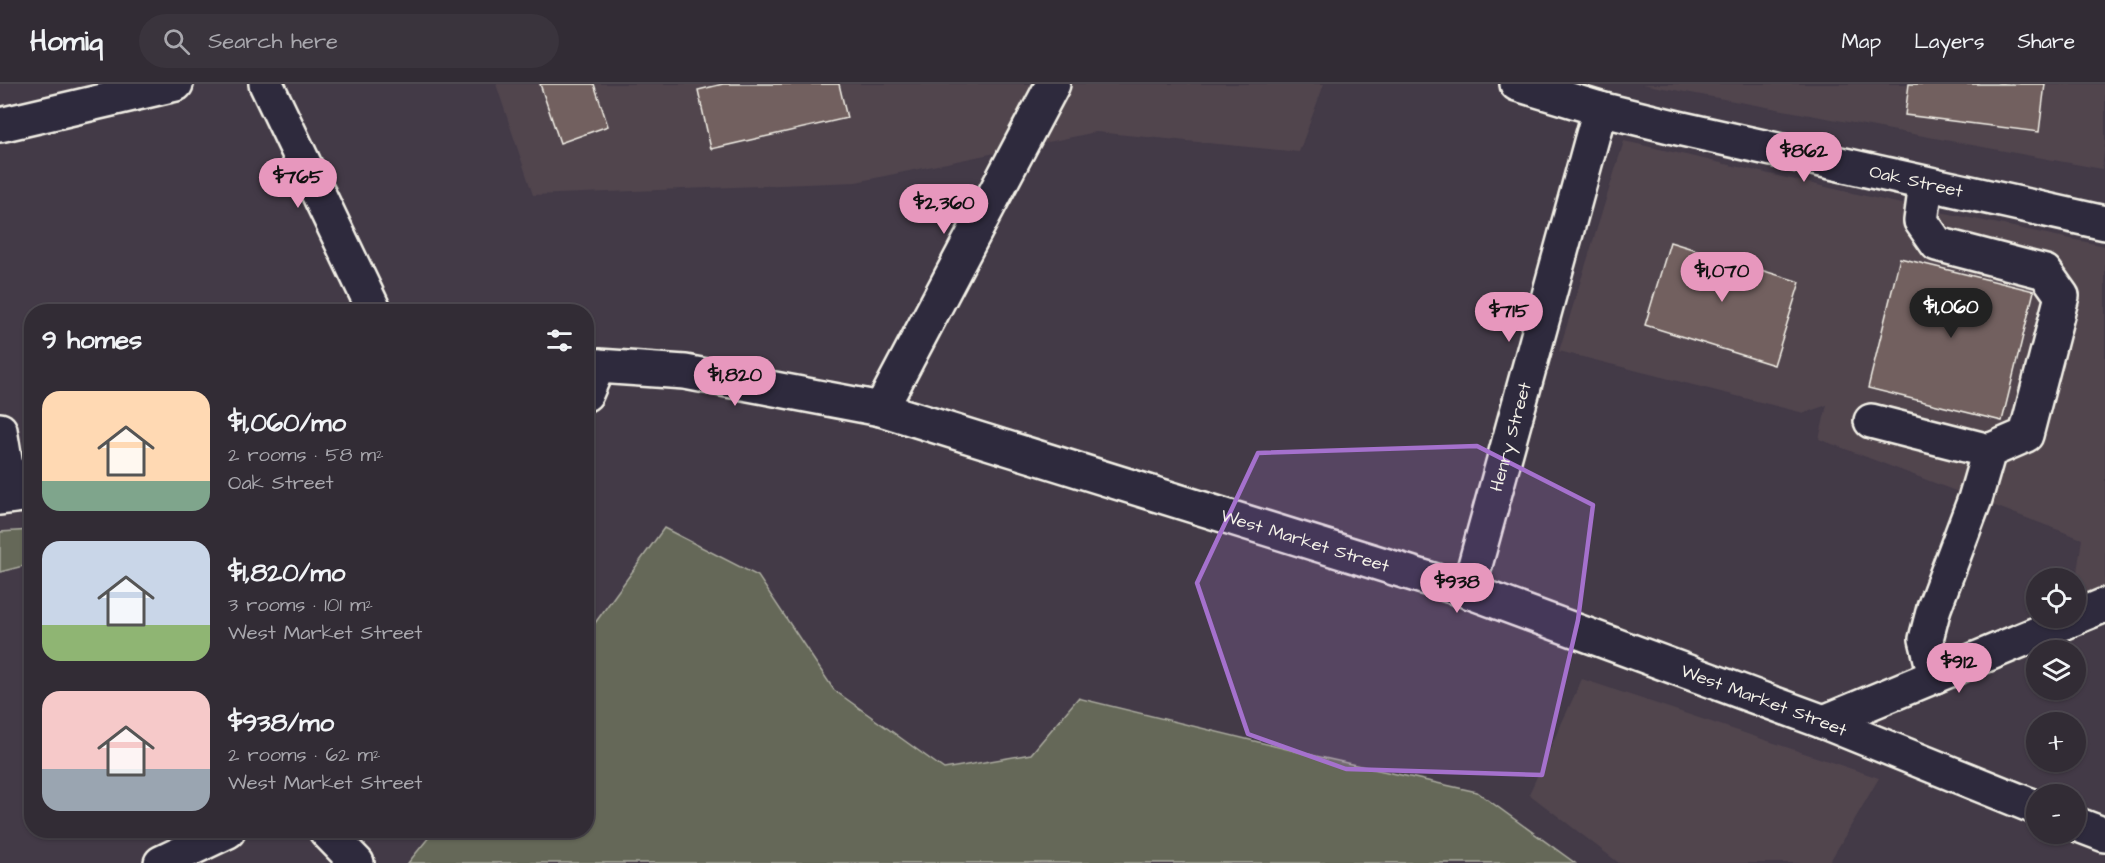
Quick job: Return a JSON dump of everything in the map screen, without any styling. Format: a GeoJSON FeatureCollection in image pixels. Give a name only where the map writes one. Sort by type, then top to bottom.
{"type":"FeatureCollection","features":[{"type":"Feature","properties":{"kind":"street"},"geometry":{"type":"LineString","coordinates":[[0,125],[176,84]]}},
{"type":"Feature","properties":{"kind":"street"},"geometry":{"type":"LineString","coordinates":[[266,84],[371,304]]}},
{"type":"Feature","properties":{"kind":"street"},"geometry":{"type":"LineString","coordinates":[[880,409],[1053,84]]}},
{"type":"Feature","properties":{"kind":"street","name":"Oak Street"},"geometry":{"type":"LineString","coordinates":[[1517,84],[1600,109],[2105,223]]}},
{"type":"Feature","properties":{"kind":"street","name":"Henry Street"},"geometry":{"type":"LineString","coordinates":[[1468,591],[1600,109]]}},
{"type":"Feature","properties":{"kind":"street"},"geometry":{"type":"LineString","coordinates":[[1871,421],[1989,451],[2026,435],[2062,296],[2046,272],[1937,244],[1922,221],[1926,184]]}},
{"type":"Feature","properties":{"kind":"street","name":"West Market Street"},"geometry":{"type":"LineString","coordinates":[[594,376],[685,372],[880,409],[1468,591],[1824,722],[2026,804]]}},
{"type":"Feature","properties":{"kind":"street"},"geometry":{"type":"LineString","coordinates":[[0,430],[14,496]]}},
{"type":"Feature","properties":{"kind":"street"},"geometry":{"type":"LineString","coordinates":[[1935,676],[1926,639],[1934,608],[1989,451]]}},
{"type":"Feature","properties":{"kind":"street"},"geometry":{"type":"LineString","coordinates":[[2086,613],[2105,605]]}},
{"type":"Feature","properties":{"kind":"street"},"geometry":{"type":"LineString","coordinates":[[1824,722],[2051,628]]}},
{"type":"Feature","properties":{"kind":"street"},"geometry":{"type":"LineString","coordinates":[[2086,828],[2105,836]]}},
{"type":"Feature","properties":{"kind":"street"},"geometry":{"type":"LineString","coordinates":[[161,863],[213,838]]}},
{"type":"Feature","properties":{"kind":"street"},"geometry":{"type":"LineString","coordinates":[[333,838],[357,863]]}},
{"type":"Feature","properties":{"kind":"highlighted area"},"geometry":{"type":"Polygon","coordinates":[[[1477,446],[1593,505],[1578,620],[1542,775],[1346,769],[1248,734],[1197,583],[1258,453],[1477,446]]]}},
{"type":"Feature","properties":{"kind":"shaded area"},"geometry":{"type":"Polygon","coordinates":[[[496,84],[1324,84],[1299,152],[1096,132],[856,182],[533,195],[496,84]]]}},
{"type":"Feature","properties":{"kind":"shaded area"},"geometry":{"type":"Polygon","coordinates":[[[1642,84],[2105,84],[2105,144],[2102,169],[1642,84]]]}},
{"type":"Feature","properties":{"kind":"shaded area"},"geometry":{"type":"Polygon","coordinates":[[[1624,141],[1892,202],[2105,246],[2105,588],[2086,596],[2086,568],[2078,568],[2082,539],[1819,439],[1827,405],[1804,413],[1559,351],[1624,141]]]}},
{"type":"Feature","properties":{"kind":"shaded area"},"geometry":{"type":"Polygon","coordinates":[[[1582,679],[1879,778],[1829,863],[1619,863],[1529,794],[1582,679]]]}},
{"type":"Feature","properties":{"kind":"green space"},"geometry":{"type":"Polygon","coordinates":[[[664,528],[758,576],[834,690],[944,769],[1031,754],[1078,698],[1320,757],[1477,792],[1575,863],[408,863],[428,838],[594,838],[594,624],[664,528]]]}},
{"type":"Feature","properties":{"kind":"green space"},"geometry":{"type":"Polygon","coordinates":[[[24,530],[24,566],[0,572],[0,532],[24,530]]]}},
{"type":"Feature","properties":{"kind":"building"},"geometry":{"type":"Polygon","coordinates":[[[540,84],[594,84],[608,126],[560,143],[540,84]]]}},
{"type":"Feature","properties":{"kind":"building"},"geometry":{"type":"Polygon","coordinates":[[[723,84],[839,84],[847,118],[711,149],[698,90],[723,84]]]}},
{"type":"Feature","properties":{"kind":"building"},"geometry":{"type":"Polygon","coordinates":[[[1909,84],[2045,84],[2039,132],[1905,115],[1909,84]]]}},
{"type":"Feature","properties":{"kind":"building"},"geometry":{"type":"Polygon","coordinates":[[[1670,242],[1800,282],[1774,365],[1645,325],[1670,242]]]}},
{"type":"Feature","properties":{"kind":"building"},"geometry":{"type":"Polygon","coordinates":[[[1900,258],[2034,291],[2002,421],[1868,388],[1900,258]]]}}]}
